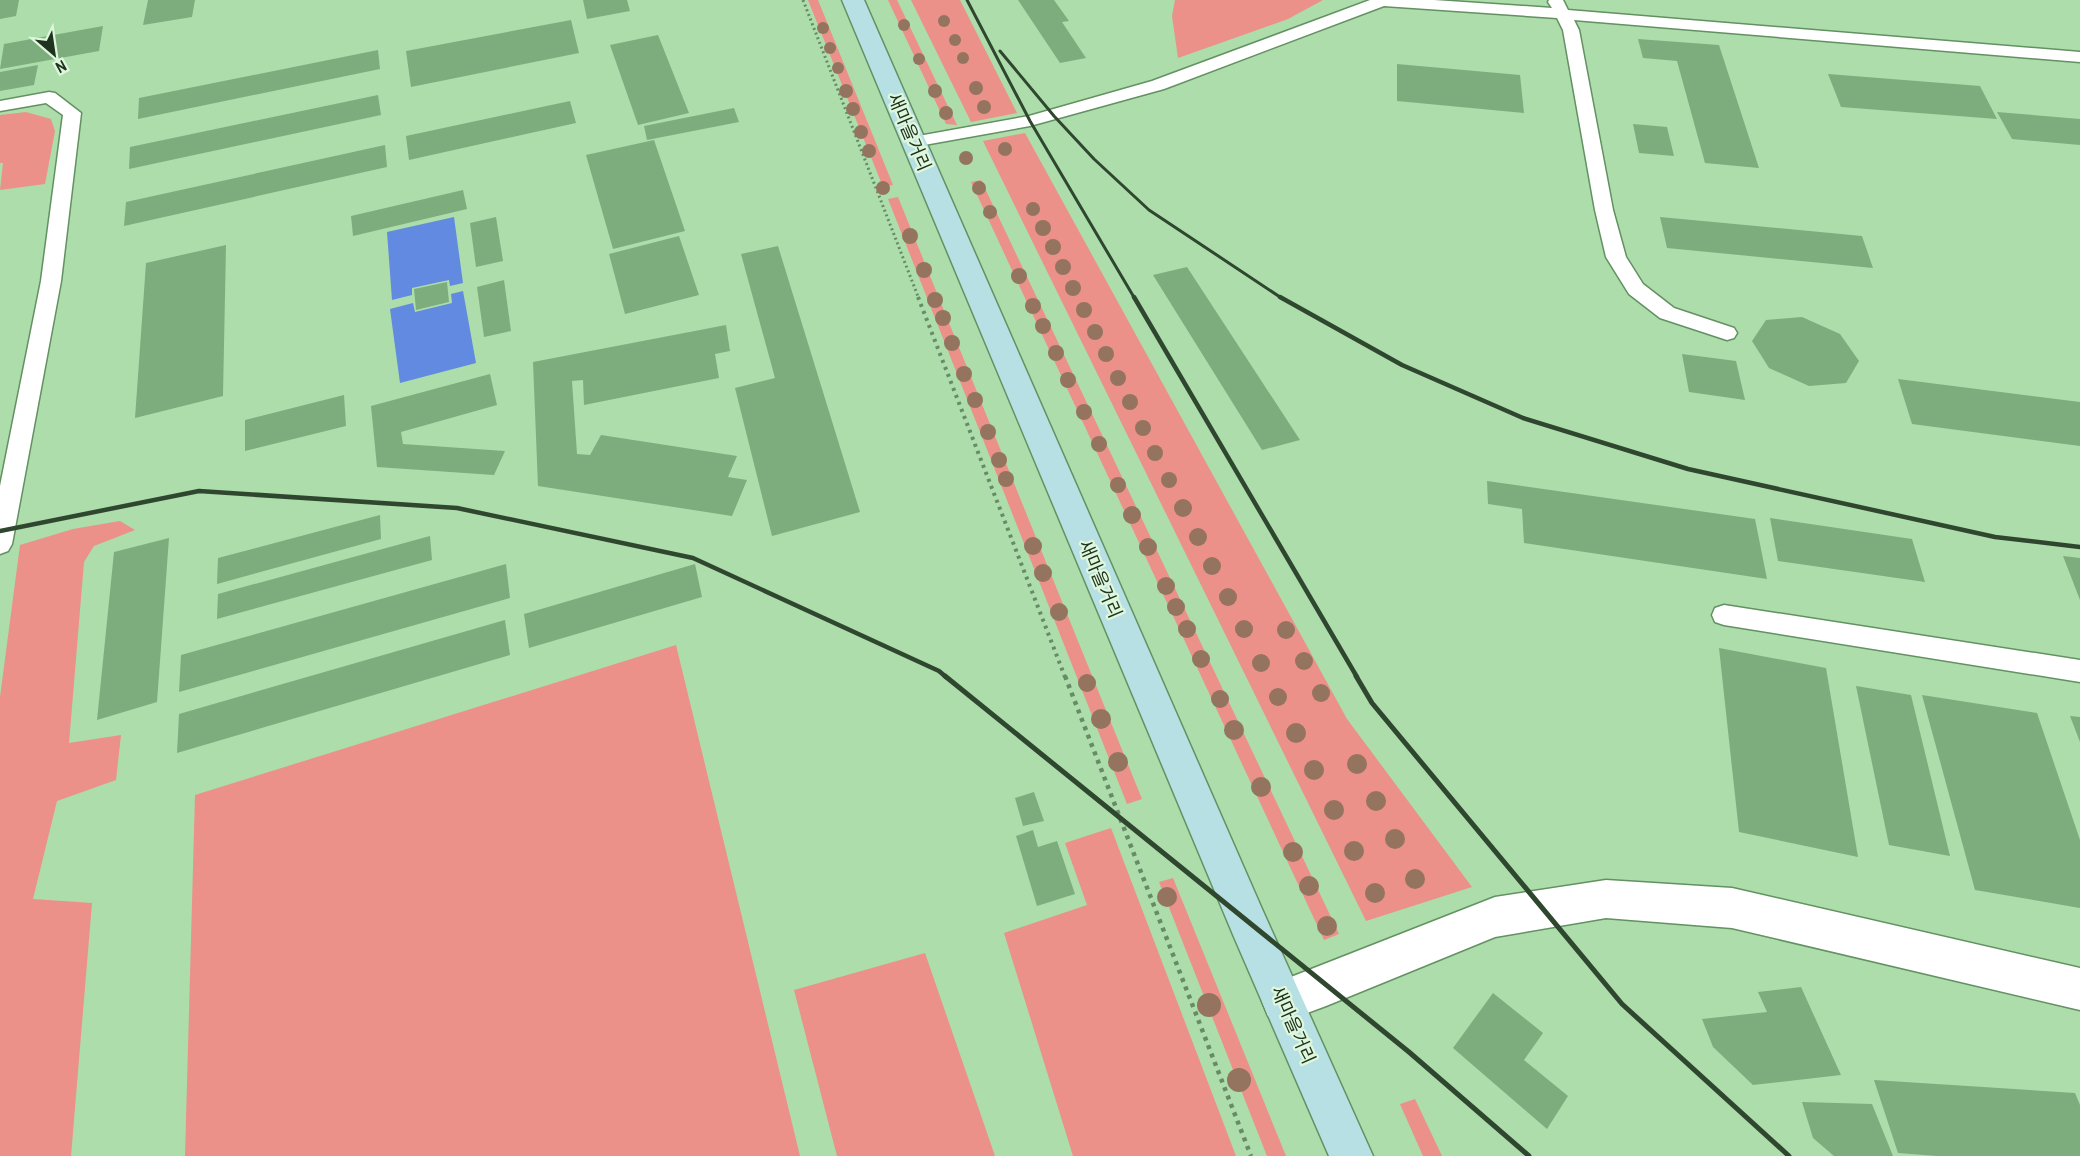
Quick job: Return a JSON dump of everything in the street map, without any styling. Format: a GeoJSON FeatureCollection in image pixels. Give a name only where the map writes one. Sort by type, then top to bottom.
{"type":"FeatureCollection","features":[{"type":"Feature","properties":{"kind":"main road","name":"새마을거리"},"geometry":{"type":"LineString","coordinates":[[853,0],[1248,923],[1351,1156]]}},
{"type":"Feature","properties":{"kind":"street"},"geometry":{"type":"LineString","coordinates":[[1284,1001],[1326,986],[1494,916],[1606,899],[1732,908],[2080,989]]}},
{"type":"Feature","properties":{"kind":"lane"},"geometry":{"type":"LineString","coordinates":[[913,142],[1054,116],[1146,88],[1382,1],[1558,7],[2080,57]]}},
{"type":"Feature","properties":{"kind":"lane"},"geometry":{"type":"LineString","coordinates":[[1558,7],[1571,30],[1604,210],[1616,257],[1636,289],[1667,313],[1727,333]]}},
{"type":"Feature","properties":{"kind":"lane"},"geometry":{"type":"LineString","coordinates":[[0,106],[49,97],[72,113],[51,281],[0,544]]}},
{"type":"Feature","properties":{"kind":"lane"},"geometry":{"type":"LineString","coordinates":[[1724,615],[2080,670]]}},
{"type":"Feature","properties":{"kind":"path"},"geometry":{"type":"LineString","coordinates":[[803,0],[1251,1156]]}},
{"type":"Feature","properties":{"kind":"shaded area"},"geometry":{"type":"Polygon","coordinates":[[[808,0],[818,0],[893,185],[883,187],[808,0]]]}},
{"type":"Feature","properties":{"kind":"shaded area"},"geometry":{"type":"Polygon","coordinates":[[[888,0],[897,0],[957,125],[946,124],[888,0]]]}},
{"type":"Feature","properties":{"kind":"shaded area"},"geometry":{"type":"Polygon","coordinates":[[[911,0],[960,0],[1017,113],[971,122],[911,0]]]}},
{"type":"Feature","properties":{"kind":"shaded area"},"geometry":{"type":"Polygon","coordinates":[[[1175,0],[1323,0],[1288,19],[1178,58],[1172,16],[1175,0]]]}},
{"type":"Feature","properties":{"kind":"shaded area"},"geometry":{"type":"Polygon","coordinates":[[[26,112],[51,119],[55,131],[45,184],[0,190],[3,163],[0,163],[0,115],[26,112]]]}},
{"type":"Feature","properties":{"kind":"shaded area"},"geometry":{"type":"Polygon","coordinates":[[[1025,133],[1347,719],[1472,887],[1366,921],[983,141],[1025,133]]]}},
{"type":"Feature","properties":{"kind":"shaded area"},"geometry":{"type":"Polygon","coordinates":[[[981,180],[1339,934],[1324,940],[971,182],[981,180]]]}},
{"type":"Feature","properties":{"kind":"shaded area"},"geometry":{"type":"Polygon","coordinates":[[[898,197],[1142,799],[1127,804],[888,199],[898,197]]]}},
{"type":"Feature","properties":{"kind":"shaded area"},"geometry":{"type":"Polygon","coordinates":[[[120,521],[135,530],[94,546],[84,562],[69,743],[121,735],[116,780],[57,801],[33,899],[92,903],[71,1156],[0,1156],[0,697],[20,545],[73,529],[120,521]]]}},
{"type":"Feature","properties":{"kind":"shaded area"},"geometry":{"type":"Polygon","coordinates":[[[676,645],[800,1156],[185,1156],[195,795],[676,645]]]}},
{"type":"Feature","properties":{"kind":"shaded area"},"geometry":{"type":"Polygon","coordinates":[[[1111,828],[1236,1156],[1073,1156],[1004,933],[1087,905],[1065,843],[1111,828]]]}},
{"type":"Feature","properties":{"kind":"shaded area"},"geometry":{"type":"Polygon","coordinates":[[[1173,878],[1286,1156],[1267,1156],[1159,882],[1173,878]]]}},
{"type":"Feature","properties":{"kind":"shaded area"},"geometry":{"type":"Polygon","coordinates":[[[925,953],[995,1156],[837,1156],[794,990],[925,953]]]}},
{"type":"Feature","properties":{"kind":"shaded area"},"geometry":{"type":"Polygon","coordinates":[[[1415,1099],[1442,1156],[1423,1156],[1400,1104],[1415,1099]]]}},
{"type":"Feature","properties":{"kind":"water"},"geometry":{"type":"Polygon","coordinates":[[[454,217],[463,283],[450,286],[449,280],[412,288],[412,295],[392,300],[387,232],[454,217]]]}},
{"type":"Feature","properties":{"kind":"water"},"geometry":{"type":"Polygon","coordinates":[[[463,291],[476,363],[400,383],[390,309],[413,303],[415,312],[452,303],[451,294],[463,291]]]}},
{"type":"Feature","properties":{"kind":"building"},"geometry":{"type":"Polygon","coordinates":[[[0,0],[19,0],[16,16],[0,19],[0,0]]]}},
{"type":"Feature","properties":{"kind":"building"},"geometry":{"type":"Polygon","coordinates":[[[148,0],[195,0],[192,17],[143,25],[148,0]]]}},
{"type":"Feature","properties":{"kind":"building"},"geometry":{"type":"Polygon","coordinates":[[[583,0],[627,0],[630,11],[587,19],[583,0]]]}},
{"type":"Feature","properties":{"kind":"building"},"geometry":{"type":"Polygon","coordinates":[[[1018,0],[1054,0],[1069,21],[1062,22],[1086,58],[1060,63],[1018,0]]]}},
{"type":"Feature","properties":{"kind":"building"},"geometry":{"type":"Polygon","coordinates":[[[571,20],[579,53],[411,87],[406,51],[571,20]]]}},
{"type":"Feature","properties":{"kind":"building"},"geometry":{"type":"Polygon","coordinates":[[[103,26],[99,51],[0,69],[4,44],[103,26]]]}},
{"type":"Feature","properties":{"kind":"building"},"geometry":{"type":"Polygon","coordinates":[[[658,35],[689,113],[638,125],[610,45],[658,35]]]}},
{"type":"Feature","properties":{"kind":"building"},"geometry":{"type":"Polygon","coordinates":[[[1638,39],[1719,45],[1759,168],[1705,163],[1677,61],[1643,58],[1638,39]]]}},
{"type":"Feature","properties":{"kind":"building"},"geometry":{"type":"Polygon","coordinates":[[[378,50],[380,69],[138,119],[139,98],[378,50]]]}},
{"type":"Feature","properties":{"kind":"building"},"geometry":{"type":"Polygon","coordinates":[[[1397,64],[1520,75],[1524,113],[1397,101],[1397,64]]]}},
{"type":"Feature","properties":{"kind":"building"},"geometry":{"type":"Polygon","coordinates":[[[38,65],[34,85],[0,91],[0,72],[38,65]]]}},
{"type":"Feature","properties":{"kind":"building"},"geometry":{"type":"Polygon","coordinates":[[[1828,74],[1980,86],[1997,119],[1841,107],[1828,74]]]}},
{"type":"Feature","properties":{"kind":"building"},"geometry":{"type":"Polygon","coordinates":[[[378,95],[381,115],[129,169],[130,147],[378,95]]]}},
{"type":"Feature","properties":{"kind":"building"},"geometry":{"type":"Polygon","coordinates":[[[570,101],[576,123],[409,160],[406,136],[570,101]]]}},
{"type":"Feature","properties":{"kind":"building"},"geometry":{"type":"Polygon","coordinates":[[[734,108],[739,122],[647,140],[644,126],[734,108]]]}},
{"type":"Feature","properties":{"kind":"building"},"geometry":{"type":"Polygon","coordinates":[[[1997,112],[2080,119],[2080,145],[2012,139],[1997,112]]]}},
{"type":"Feature","properties":{"kind":"building"},"geometry":{"type":"Polygon","coordinates":[[[1633,124],[1667,127],[1674,156],[1639,153],[1633,124]]]}},
{"type":"Feature","properties":{"kind":"building"},"geometry":{"type":"Polygon","coordinates":[[[654,140],[685,231],[613,249],[586,155],[654,140]]]}},
{"type":"Feature","properties":{"kind":"building"},"geometry":{"type":"Polygon","coordinates":[[[385,145],[387,167],[124,226],[126,202],[385,145]]]}},
{"type":"Feature","properties":{"kind":"building"},"geometry":{"type":"Polygon","coordinates":[[[463,190],[467,209],[353,236],[351,216],[463,190]]]}},
{"type":"Feature","properties":{"kind":"building"},"geometry":{"type":"Polygon","coordinates":[[[496,217],[503,261],[476,267],[470,223],[496,217]]]}},
{"type":"Feature","properties":{"kind":"building"},"geometry":{"type":"Polygon","coordinates":[[[1660,217],[1862,236],[1873,268],[1667,248],[1660,217]]]}},
{"type":"Feature","properties":{"kind":"building"},"geometry":{"type":"Polygon","coordinates":[[[679,236],[699,295],[625,314],[609,254],[679,236]]]}},
{"type":"Feature","properties":{"kind":"building"},"geometry":{"type":"Polygon","coordinates":[[[226,245],[223,396],[135,418],[146,263],[226,245]]]}},
{"type":"Feature","properties":{"kind":"building"},"geometry":{"type":"Polygon","coordinates":[[[778,246],[860,512],[772,536],[735,388],[775,378],[741,254],[778,246]]]}},
{"type":"Feature","properties":{"kind":"building"},"geometry":{"type":"Polygon","coordinates":[[[1187,267],[1300,440],[1262,450],[1153,275],[1187,267]]]}},
{"type":"Feature","properties":{"kind":"building"},"geometry":{"type":"Polygon","coordinates":[[[504,280],[511,331],[484,337],[477,287],[504,280]]]}},
{"type":"Feature","properties":{"kind":"building"},"geometry":{"type":"Polygon","coordinates":[[[447,282],[449,302],[416,310],[414,289],[447,282]]]}},
{"type":"Feature","properties":{"kind":"building"},"geometry":{"type":"Polygon","coordinates":[[[1802,317],[1840,334],[1859,361],[1846,383],[1809,386],[1769,368],[1752,341],[1766,320],[1802,317]]]}},
{"type":"Feature","properties":{"kind":"building"},"geometry":{"type":"Polygon","coordinates":[[[726,325],[730,351],[715,354],[719,378],[584,405],[583,380],[572,381],[577,454],[590,455],[601,435],[737,456],[728,477],[747,480],[732,516],[538,486],[533,362],[726,325]]]}},
{"type":"Feature","properties":{"kind":"building"},"geometry":{"type":"Polygon","coordinates":[[[1682,354],[1736,361],[1745,400],[1689,392],[1682,354]]]}},
{"type":"Feature","properties":{"kind":"building"},"geometry":{"type":"Polygon","coordinates":[[[490,374],[497,405],[401,432],[403,444],[505,451],[494,475],[377,467],[371,406],[490,374]]]}},
{"type":"Feature","properties":{"kind":"building"},"geometry":{"type":"Polygon","coordinates":[[[1898,379],[2080,402],[2080,446],[1912,424],[1898,379]]]}},
{"type":"Feature","properties":{"kind":"building"},"geometry":{"type":"Polygon","coordinates":[[[344,395],[346,426],[245,451],[245,420],[344,395]]]}},
{"type":"Feature","properties":{"kind":"building"},"geometry":{"type":"Polygon","coordinates":[[[1487,481],[1755,519],[1767,579],[1524,543],[1522,509],[1488,504],[1487,481]]]}},
{"type":"Feature","properties":{"kind":"building"},"geometry":{"type":"Polygon","coordinates":[[[380,515],[381,539],[217,584],[218,558],[380,515]]]}},
{"type":"Feature","properties":{"kind":"building"},"geometry":{"type":"Polygon","coordinates":[[[1770,518],[1912,539],[1925,582],[1778,561],[1770,518]]]}},
{"type":"Feature","properties":{"kind":"building"},"geometry":{"type":"Polygon","coordinates":[[[430,536],[432,560],[217,619],[218,594],[430,536]]]}},
{"type":"Feature","properties":{"kind":"building"},"geometry":{"type":"Polygon","coordinates":[[[169,538],[157,702],[97,720],[114,552],[169,538]]]}},
{"type":"Feature","properties":{"kind":"building"},"geometry":{"type":"Polygon","coordinates":[[[2063,556],[2080,558],[2080,600],[2063,556]]]}},
{"type":"Feature","properties":{"kind":"building"},"geometry":{"type":"Polygon","coordinates":[[[506,564],[510,598],[179,692],[181,655],[506,564]]]}},
{"type":"Feature","properties":{"kind":"building"},"geometry":{"type":"Polygon","coordinates":[[[695,564],[702,597],[529,648],[524,614],[695,564]]]}},
{"type":"Feature","properties":{"kind":"building"},"geometry":{"type":"Polygon","coordinates":[[[505,620],[510,655],[177,753],[179,714],[505,620]]]}},
{"type":"Feature","properties":{"kind":"building"},"geometry":{"type":"Polygon","coordinates":[[[1719,648],[1826,668],[1858,857],[1739,832],[1719,648]]]}},
{"type":"Feature","properties":{"kind":"building"},"geometry":{"type":"Polygon","coordinates":[[[1856,686],[1911,695],[1950,856],[1889,845],[1856,686]]]}},
{"type":"Feature","properties":{"kind":"building"},"geometry":{"type":"Polygon","coordinates":[[[1922,695],[2037,713],[2080,840],[2080,908],[1975,890],[1922,695]]]}},
{"type":"Feature","properties":{"kind":"building"},"geometry":{"type":"Polygon","coordinates":[[[2070,716],[2080,717],[2080,742],[2070,716]]]}},
{"type":"Feature","properties":{"kind":"building"},"geometry":{"type":"Polygon","coordinates":[[[1034,792],[1044,821],[1023,826],[1015,798],[1034,792]]]}},
{"type":"Feature","properties":{"kind":"building"},"geometry":{"type":"Polygon","coordinates":[[[1033,830],[1038,847],[1057,841],[1075,894],[1037,906],[1016,836],[1033,830]]]}},
{"type":"Feature","properties":{"kind":"building"},"geometry":{"type":"Polygon","coordinates":[[[1801,987],[1841,1075],[1753,1085],[1713,1047],[1702,1019],[1767,1012],[1758,992],[1801,987]]]}},
{"type":"Feature","properties":{"kind":"building"},"geometry":{"type":"Polygon","coordinates":[[[1493,993],[1543,1033],[1524,1060],[1568,1096],[1547,1129],[1453,1048],[1493,993]]]}},
{"type":"Feature","properties":{"kind":"building"},"geometry":{"type":"Polygon","coordinates":[[[1874,1080],[2075,1093],[2080,1105],[2080,1156],[1937,1156],[1898,1153],[1874,1080]]]}},
{"type":"Feature","properties":{"kind":"building"},"geometry":{"type":"Polygon","coordinates":[[[1802,1102],[1872,1104],[1893,1156],[1834,1156],[1813,1138],[1802,1102]]]}},
{"type":"Feature","properties":{"kind":"railway"},"geometry":{"type":"LineString","coordinates":[[967,0],[1030,121],[1135,299]]}},
{"type":"Feature","properties":{"kind":"railway"},"geometry":{"type":"LineString","coordinates":[[1000,51],[1054,116],[1094,159],[1149,210],[1283,299]]}},
{"type":"Feature","properties":{"kind":"railway"},"geometry":{"type":"LineString","coordinates":[[1134,297],[1357,677]]}},
{"type":"Feature","properties":{"kind":"railway"},"geometry":{"type":"LineString","coordinates":[[1280,297],[1402,365],[1523,418],[1688,469],[1995,537],[2080,547]]}},
{"type":"Feature","properties":{"kind":"railway"},"geometry":{"type":"LineString","coordinates":[[0,531],[199,491],[457,508],[693,558],[939,671],[946,677]]}},
{"type":"Feature","properties":{"kind":"railway"},"geometry":{"type":"LineString","coordinates":[[945,676],[1409,1052],[1529,1156]]}},
{"type":"Feature","properties":{"kind":"railway"},"geometry":{"type":"LineString","coordinates":[[1356,676],[1372,703],[1622,1004],[1789,1156]]}}]}
